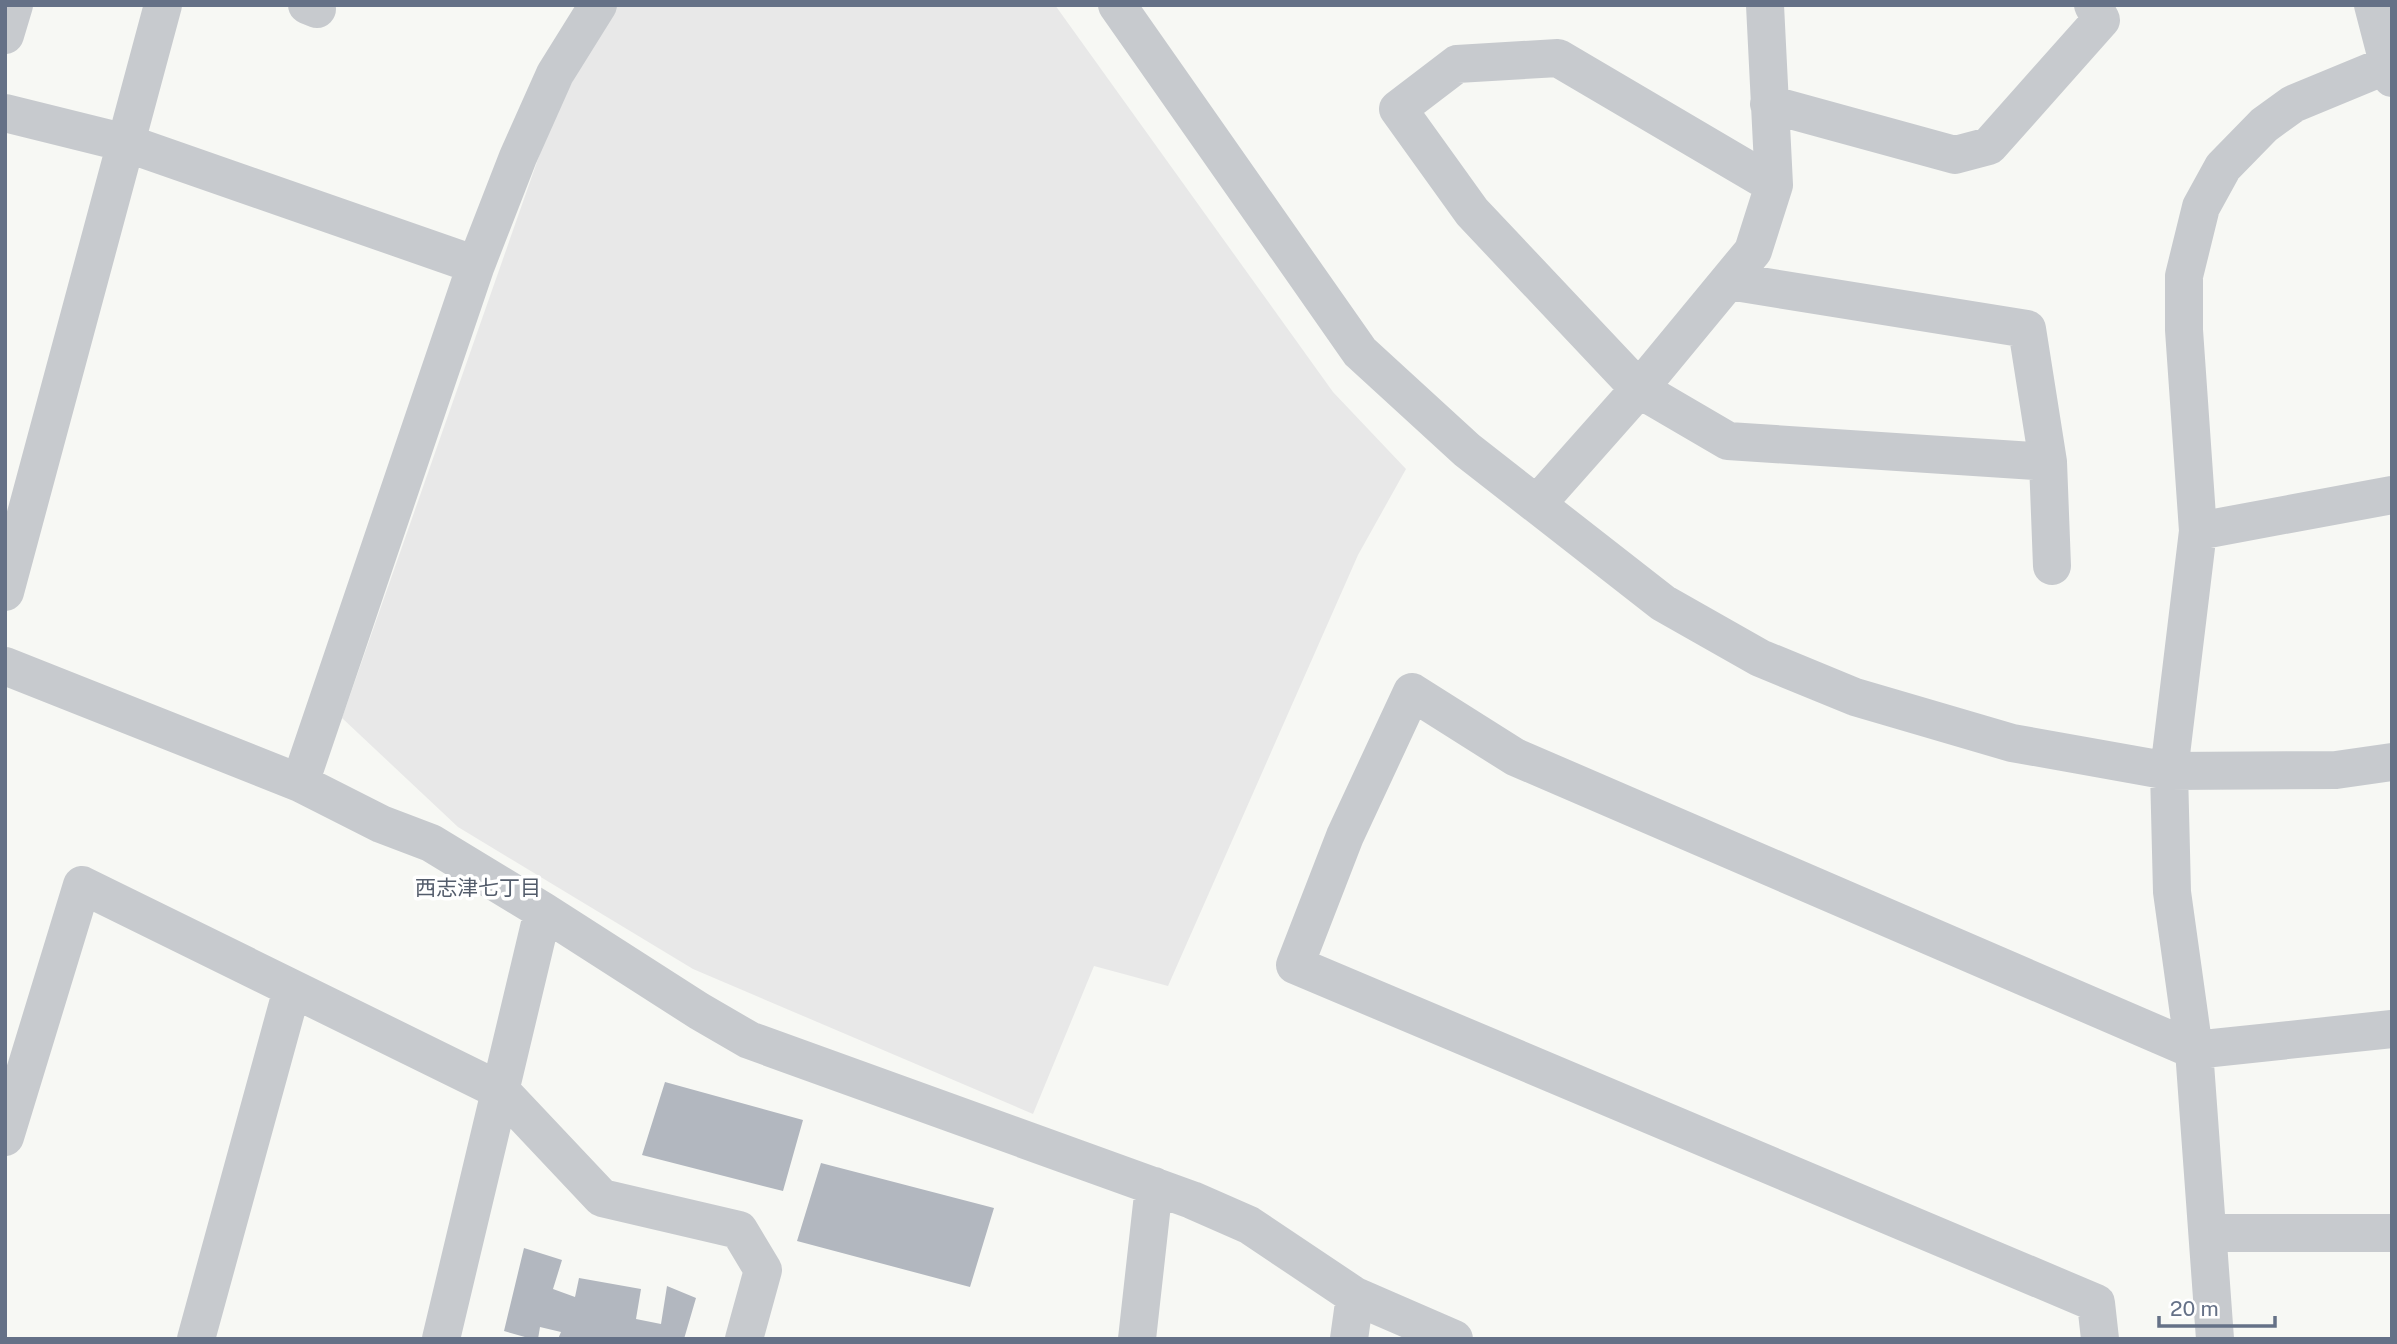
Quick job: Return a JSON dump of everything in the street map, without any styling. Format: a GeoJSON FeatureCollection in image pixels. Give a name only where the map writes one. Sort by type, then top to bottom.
{"type":"FeatureCollection","features":[{"type":"Feature","properties":{"kind":"street"},"geometry":{"type":"LineString","coordinates":[[5,36],[13,5]]}},
{"type":"Feature","properties":{"kind":"street"},"geometry":{"type":"LineString","coordinates":[[5,592],[163,5]]}},
{"type":"Feature","properties":{"kind":"street"},"geometry":{"type":"LineString","coordinates":[[300,783],[476,265],[518,157],[555,74],[598,5]]}},
{"type":"Feature","properties":{"kind":"street"},"geometry":{"type":"LineString","coordinates":[[1117,5],[1360,352],[1466,450],[1663,603],[1760,658],[1855,697],[2012,743],[2169,771],[2336,770],[2392,762]]}},
{"type":"Feature","properties":{"kind":"street"},"geometry":{"type":"LineString","coordinates":[[1537,504],[1639,389],[1753,251],[1774,185],[1765,5]]}},
{"type":"Feature","properties":{"kind":"street"},"geometry":{"type":"LineString","coordinates":[[1769,104],[1955,155],[1989,146],[2101,20],[2093,5]]}},
{"type":"Feature","properties":{"kind":"street"},"geometry":{"type":"LineString","coordinates":[[2216,1339],[2194,1050],[2172,892],[2169,771],[2198,531],[2184,330],[2184,276],[2201,207],[2223,167],[2263,125],[2293,104],[2390,68],[2373,5]]}},
{"type":"Feature","properties":{"kind":"street"},"geometry":{"type":"LineString","coordinates":[[1774,185],[1558,58],[1457,64],[1398,109],[1472,212],[1639,389],[1728,441],[2048,462]]}},
{"type":"Feature","properties":{"kind":"street"},"geometry":{"type":"LineString","coordinates":[[5,113],[126,143],[476,265]]}},
{"type":"Feature","properties":{"kind":"street"},"geometry":{"type":"LineString","coordinates":[[1729,281],[2027,328],[2048,462],[2052,566]]}},
{"type":"Feature","properties":{"kind":"street"},"geometry":{"type":"LineString","coordinates":[[2198,531],[2392,495]]}},
{"type":"Feature","properties":{"kind":"street"},"geometry":{"type":"LineString","coordinates":[[5,666],[300,783],[382,824],[431,843],[749,1040],[1154,1186],[1250,1225],[1355,1296],[1454,1339]]}},
{"type":"Feature","properties":{"kind":"street"},"geometry":{"type":"LineString","coordinates":[[2100,1339],[2096,1303],[1295,965],[1345,836],[1412,692],[1515,757],[2194,1050],[2392,1029]]}},
{"type":"Feature","properties":{"kind":"street"},"geometry":{"type":"LineString","coordinates":[[5,1137],[82,885],[502,1091],[602,1198],[739,1230],[763,1269],[744,1339]]}},
{"type":"Feature","properties":{"kind":"street"},"geometry":{"type":"LineString","coordinates":[[441,1339],[543,911]]}},
{"type":"Feature","properties":{"kind":"street"},"geometry":{"type":"LineString","coordinates":[[196,1339],[292,989]]}},
{"type":"Feature","properties":{"kind":"street"},"geometry":{"type":"LineString","coordinates":[[1137,1339],[1154,1186]]}},
{"type":"Feature","properties":{"kind":"street"},"geometry":{"type":"LineString","coordinates":[[2208,1233],[2392,1233]]}},
{"type":"Feature","properties":{"kind":"street"},"geometry":{"type":"LineString","coordinates":[[1349,1339],[1355,1296]]}},
{"type":"Feature","properties":{"kind":"shaded area"},"geometry":{"type":"Polygon","coordinates":[[[618,5],[1055,5],[1333,392],[1406,469],[1358,555],[1168,986],[1094,966],[1033,1114],[693,969],[458,827],[342,718],[551,122],[606,18],[618,5]]]}},
{"type":"Feature","properties":{"kind":"building"},"geometry":{"type":"Polygon","coordinates":[[[665,1082],[803,1120],[783,1191],[642,1155],[665,1082]]]}},
{"type":"Feature","properties":{"kind":"building"},"geometry":{"type":"Polygon","coordinates":[[[821,1163],[994,1208],[970,1287],[797,1241],[821,1163]]]}},
{"type":"Feature","properties":{"kind":"building"},"geometry":{"type":"Polygon","coordinates":[[[524,1248],[562,1260],[553,1289],[575,1297],[579,1278],[641,1289],[636,1319],[661,1324],[667,1286],[696,1298],[684,1339],[558,1339],[561,1332],[540,1327],[538,1339],[532,1339],[504,1331],[524,1248]]]}},
{"type":"Feature","properties":{"kind":"district","name":"西志津七丁目"},"geometry":{"type":"Point","coordinates":[478,887]}}]}
